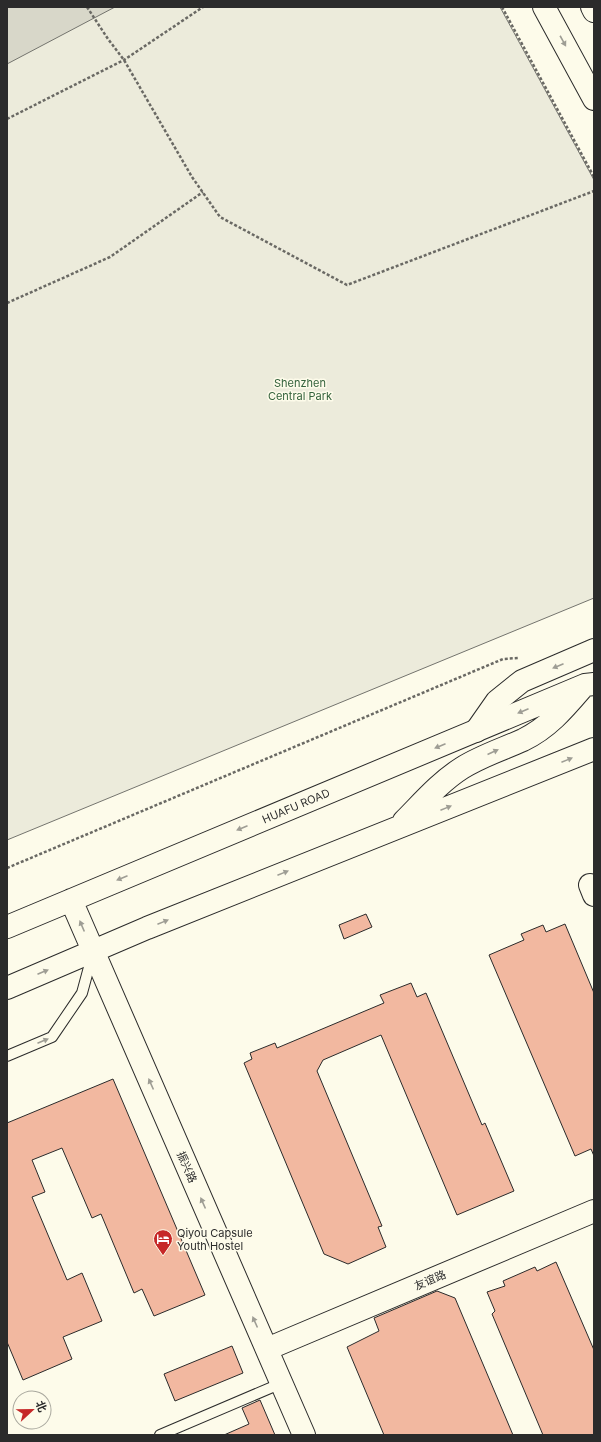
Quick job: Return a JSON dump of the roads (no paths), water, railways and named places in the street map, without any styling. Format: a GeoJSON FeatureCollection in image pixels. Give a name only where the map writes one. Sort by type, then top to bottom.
{"type":"FeatureCollection","features":[{"type":"Feature","properties":{"kind":"main road"},"geometry":{"type":"LineString","coordinates":[[544,7],[594,99]]}},
{"type":"Feature","properties":{"kind":"main road"},"geometry":{"type":"LineString","coordinates":[[592,7],[594,11]]}},
{"type":"Feature","properties":{"kind":"main road"},"geometry":{"type":"LineString","coordinates":[[476,731],[497,701],[522,681],[594,650]]}},
{"type":"Feature","properties":{"kind":"main road","name":"HUAFU ROAD"},"geometry":{"type":"LineString","coordinates":[[7,927],[591,682]]}},
{"type":"Feature","properties":{"kind":"main road","name":"HUAFU ROAD"},"geometry":{"type":"LineString","coordinates":[[397,828],[442,783],[462,768],[524,739],[559,716],[591,682]]}},
{"type":"Feature","properties":{"kind":"main road","name":"HUAFU ROAD"},"geometry":{"type":"LineString","coordinates":[[7,988],[93,951],[594,749]]}},
{"type":"Feature","properties":{"kind":"main road","name":"振兴路"},"geometry":{"type":"LineString","coordinates":[[71,900],[304,1435]]}},
{"type":"Feature","properties":{"kind":"main road","name":"友谊路"},"geometry":{"type":"LineString","coordinates":[[267,1349],[594,1211]]}},
{"type":"Feature","properties":{"kind":"lane"},"geometry":{"type":"LineString","coordinates":[[7,1056],[52,1037],[82,993],[93,951]]}},
{"type":"Feature","properties":{"kind":"lane"},"geometry":{"type":"LineString","coordinates":[[160,1435],[282,1383]]}},
{"type":"Feature","properties":{"kind":"place","name":"Qiyou Capsule Youth Hostel"},"geometry":{"type":"Point","coordinates":[163,1256]}},
{"type":"Feature","properties":{"kind":"park label","name":"Shenzhen Central Park"},"geometry":{"type":"Point","coordinates":[300,389]}}]}
